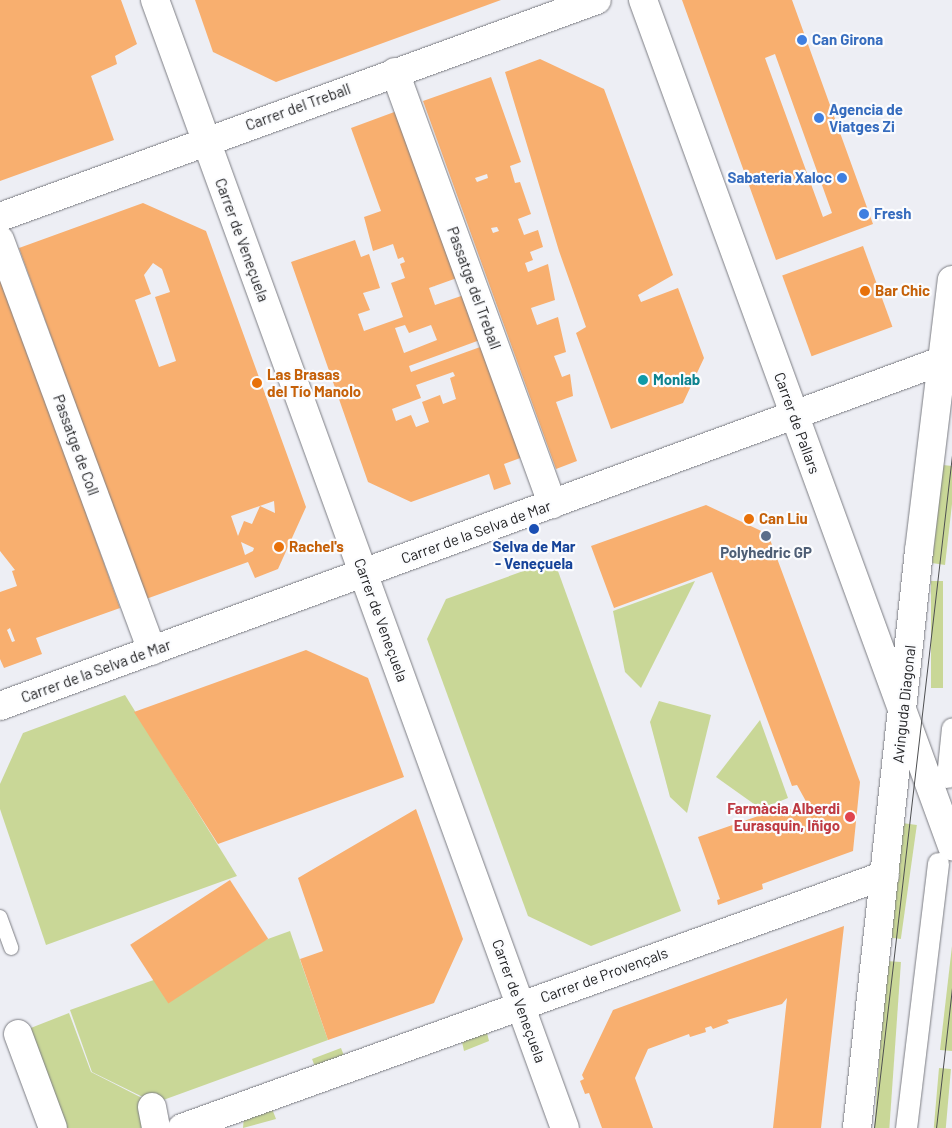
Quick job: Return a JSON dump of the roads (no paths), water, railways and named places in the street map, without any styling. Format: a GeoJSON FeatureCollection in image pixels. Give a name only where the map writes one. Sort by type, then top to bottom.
{"type":"FeatureCollection","features":[{"type":"Feature","properties":{"kind":"street","name":"Carrer de Veneçuela"},"geometry":{"type":"LineString","coordinates":[[155,0],[565,1128]]}},
{"type":"Feature","properties":{"kind":"street","name":"Carrer del Treball"},"geometry":{"type":"LineString","coordinates":[[0,217],[206,140],[597,0]]}},
{"type":"Feature","properties":{"kind":"street","name":"Carrer de Pallars"},"geometry":{"type":"LineString","coordinates":[[643,0],[904,718],[945,854]]}},
{"type":"Feature","properties":{"kind":"street","name":"Passatge del Treball"},"geometry":{"type":"LineString","coordinates":[[395,72],[552,504]]}},
{"type":"Feature","properties":{"kind":"street","name":"Passatge de Coll"},"geometry":{"type":"LineString","coordinates":[[0,240],[152,651]]}},
{"type":"Feature","properties":{"kind":"street","name":"Avinguda Diagonal"},"geometry":{"type":"LineString","coordinates":[[857,1128],[904,718],[919,551],[947,359],[952,280]]}},
{"type":"Feature","properties":{"kind":"street","name":"Carrer de la Selva de Mar"},"geometry":{"type":"LineString","coordinates":[[0,706],[947,359]]}},
{"type":"Feature","properties":{"kind":"street"},"geometry":{"type":"LineString","coordinates":[[947,777],[952,728]]}},
{"type":"Feature","properties":{"kind":"street"},"geometry":{"type":"LineString","coordinates":[[906,1128],[945,854]]}},
{"type":"Feature","properties":{"kind":"street","name":"Carrer de Provençals"},"geometry":{"type":"LineString","coordinates":[[182,1128],[885,874]]}},
{"type":"Feature","properties":{"kind":"street"},"geometry":{"type":"LineString","coordinates":[[18,1034],[53,1128]]}},
{"type":"Feature","properties":{"kind":"lane"},"geometry":{"type":"LineString","coordinates":[[0,917],[11,948]]}},
{"type":"Feature","properties":{"kind":"tram line"},"geometry":{"type":"LineString","coordinates":[[874,1128],[952,455]]}},
{"type":"Feature","properties":{"kind":"tram line"},"geometry":{"type":"LineString","coordinates":[[936,1128],[952,988]]}},
{"type":"Feature","properties":{"kind":"place","name":"Can Girona"},"geometry":{"type":"Point","coordinates":[802,40]}},
{"type":"Feature","properties":{"kind":"place","name":"Agencia de Viatges Zi"},"geometry":{"type":"Point","coordinates":[819,118]}},
{"type":"Feature","properties":{"kind":"place","name":"Sabateria Xaloc"},"geometry":{"type":"Point","coordinates":[842,178]}},
{"type":"Feature","properties":{"kind":"place","name":"Fresh"},"geometry":{"type":"Point","coordinates":[864,214]}},
{"type":"Feature","properties":{"kind":"place","name":"Bar Chic"},"geometry":{"type":"Point","coordinates":[865,291]}},
{"type":"Feature","properties":{"kind":"place","name":"Monlab"},"geometry":{"type":"Point","coordinates":[643,380]}},
{"type":"Feature","properties":{"kind":"place","name":"Las Brasas del Tío Manolo"},"geometry":{"type":"Point","coordinates":[257,383]}},
{"type":"Feature","properties":{"kind":"place","name":"Can Liu"},"geometry":{"type":"Point","coordinates":[749,519]}},
{"type":"Feature","properties":{"kind":"place","name":"Selva de Mar - Veneçuela"},"geometry":{"type":"Point","coordinates":[534,529]}},
{"type":"Feature","properties":{"kind":"place","name":"Polyhedric GP"},"geometry":{"type":"Point","coordinates":[766,536]}},
{"type":"Feature","properties":{"kind":"place","name":"Rachel's"},"geometry":{"type":"Point","coordinates":[279,547]}},
{"type":"Feature","properties":{"kind":"place","name":"Farmàcia Alberdi Eurasquin, Iñigo"},"geometry":{"type":"Point","coordinates":[850,817]}}]}
